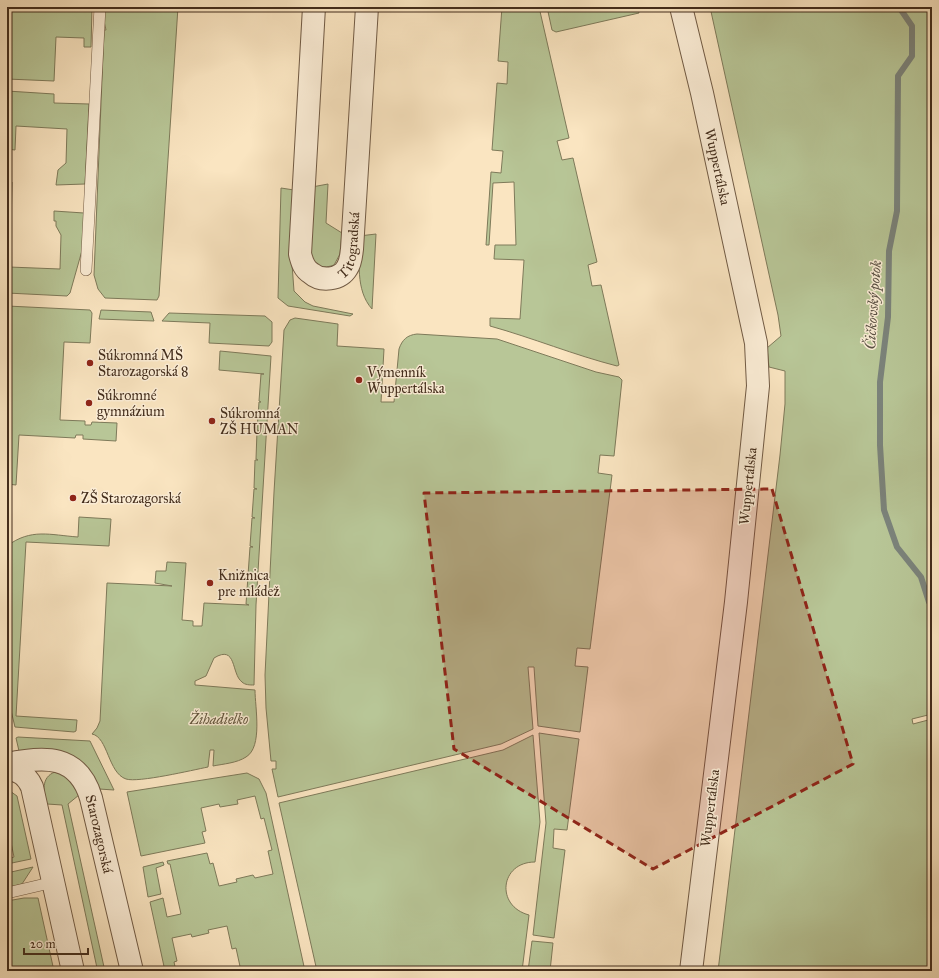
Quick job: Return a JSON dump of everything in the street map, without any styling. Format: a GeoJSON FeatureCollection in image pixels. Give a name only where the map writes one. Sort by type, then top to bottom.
{"type":"FeatureCollection","features":[{"type":"Feature","properties":{"kind":"street","name":"Titogradská"},"geometry":{"type":"LineString","coordinates":[[314,7],[300,254],[304,265],[311,274],[320,278],[330,279],[347,269],[352,249],[367,7]]}},
{"type":"Feature","properties":{"kind":"street","name":"Wuppertálska"},"geometry":{"type":"LineString","coordinates":[[681,7],[702,93],[756,342],[759,362],[758,386],[736,602],[691,971]]}},
{"type":"Feature","properties":{"kind":"street","name":"Starozagorská"},"geometry":{"type":"LineString","coordinates":[[7,764],[35,759],[61,762],[76,770],[84,781],[91,798],[132,971]]}},
{"type":"Feature","properties":{"kind":"street"},"geometry":{"type":"LineString","coordinates":[[7,769],[22,773],[26,776],[32,787],[73,971]]}},
{"type":"Feature","properties":{"kind":"lane"},"geometry":{"type":"LineString","coordinates":[[86,270],[100,7]]}},
{"type":"Feature","properties":{"kind":"lane"},"geometry":{"type":"LineString","coordinates":[[7,893],[54,882]]}},
{"type":"Feature","properties":{"kind":"highlighted area"},"geometry":{"type":"Polygon","coordinates":[[[772,489],[853,764],[653,869],[454,749],[424,493],[772,489]]]}},
{"type":"Feature","properties":{"kind":"green space"},"geometry":{"type":"Polygon","coordinates":[[[7,7],[92,7],[91,47],[84,47],[84,38],[56,37],[54,81],[7,79],[7,7]]]}},
{"type":"Feature","properties":{"kind":"green space"},"geometry":{"type":"Polygon","coordinates":[[[104,7],[178,7],[159,296],[157,300],[105,298],[98,289],[94,275],[104,30],[106,30],[104,21],[104,7]]]}},
{"type":"Feature","properties":{"kind":"green space"},"geometry":{"type":"Polygon","coordinates":[[[502,7],[539,7],[569,138],[557,141],[562,160],[573,158],[597,262],[588,265],[592,286],[601,285],[619,365],[617,366],[490,326],[490,318],[520,319],[524,260],[494,259],[495,245],[516,245],[514,182],[493,183],[489,245],[486,245],[491,172],[501,173],[503,151],[492,150],[497,83],[507,84],[508,62],[498,61],[502,7]]]}},
{"type":"Feature","properties":{"kind":"green space"},"geometry":{"type":"Polygon","coordinates":[[[547,7],[638,7],[639,13],[556,32],[552,30],[547,7]]]}},
{"type":"Feature","properties":{"kind":"green space"},"geometry":{"type":"Polygon","coordinates":[[[710,7],[932,7],[932,714],[912,719],[913,724],[932,719],[932,971],[718,971],[780,455],[785,404],[785,371],[769,367],[767,348],[781,336],[778,315],[710,7]]]}},
{"type":"Feature","properties":{"kind":"green space"},"geometry":{"type":"Polygon","coordinates":[[[7,91],[54,94],[54,103],[89,104],[85,184],[56,185],[58,170],[66,163],[67,129],[16,126],[15,150],[7,149],[7,91]]]}},
{"type":"Feature","properties":{"kind":"green space"},"geometry":{"type":"Polygon","coordinates":[[[7,181],[12,182],[11,228],[7,228],[7,181]]]}},
{"type":"Feature","properties":{"kind":"green space"},"geometry":{"type":"Polygon","coordinates":[[[328,184],[326,223],[342,233],[340,254],[334,265],[323,267],[315,263],[310,257],[312,187],[328,184]]]}},
{"type":"Feature","properties":{"kind":"green space"},"geometry":{"type":"Polygon","coordinates":[[[281,188],[294,190],[292,264],[294,291],[305,302],[313,306],[353,314],[350,316],[288,306],[278,298],[281,188]]]}},
{"type":"Feature","properties":{"kind":"green space"},"geometry":{"type":"Polygon","coordinates":[[[54,211],[84,213],[83,247],[70,293],[67,296],[7,293],[7,243],[10,243],[9,267],[60,269],[61,235],[56,226],[56,221],[54,221],[54,211]]]}},
{"type":"Feature","properties":{"kind":"green space"},"geometry":{"type":"Polygon","coordinates":[[[376,234],[372,309],[363,293],[361,284],[359,265],[359,236],[376,234]]]}},
{"type":"Feature","properties":{"kind":"green space"},"geometry":{"type":"Polygon","coordinates":[[[7,306],[90,310],[92,313],[90,343],[64,342],[60,420],[85,421],[85,425],[91,425],[92,422],[117,423],[116,441],[83,439],[83,435],[76,435],[75,438],[19,435],[16,485],[7,484],[7,306]]]}},
{"type":"Feature","properties":{"kind":"green space"},"geometry":{"type":"Polygon","coordinates":[[[101,310],[151,312],[154,321],[99,319],[101,310]]]}},
{"type":"Feature","properties":{"kind":"green space"},"geometry":{"type":"Polygon","coordinates":[[[169,313],[265,316],[272,322],[272,342],[269,346],[209,343],[210,323],[162,321],[169,313]]]}},
{"type":"Feature","properties":{"kind":"green space"},"geometry":{"type":"Polygon","coordinates":[[[295,318],[338,324],[337,346],[384,349],[381,402],[394,402],[399,349],[405,338],[417,334],[497,339],[596,372],[619,377],[622,380],[614,456],[600,455],[598,473],[612,475],[590,649],[577,648],[575,666],[588,667],[580,732],[538,726],[534,667],[528,667],[533,729],[501,744],[278,797],[272,769],[276,769],[276,761],[271,761],[266,708],[265,675],[284,330],[290,320],[295,318]]]}},
{"type":"Feature","properties":{"kind":"green space","name":"Žihadielko"},"geometry":{"type":"Polygon","coordinates":[[[220,351],[271,356],[256,605],[254,685],[242,682],[236,673],[230,657],[227,655],[221,655],[214,658],[206,676],[195,681],[195,685],[255,690],[257,726],[255,745],[246,757],[234,762],[213,766],[214,750],[210,750],[208,767],[153,778],[132,780],[126,779],[115,770],[102,741],[92,734],[100,721],[107,583],[172,586],[155,583],[156,571],[166,571],[167,562],[186,563],[182,620],[193,621],[193,626],[202,626],[204,603],[249,605],[246,604],[248,576],[251,576],[248,575],[250,547],[253,547],[250,546],[252,518],[255,518],[252,517],[254,489],[257,489],[254,488],[255,460],[258,460],[256,459],[257,431],[260,431],[257,430],[259,402],[261,402],[259,401],[261,374],[264,374],[219,370],[220,351]]]}},
{"type":"Feature","properties":{"kind":"green space"},"geometry":{"type":"Polygon","coordinates":[[[79,517],[111,519],[109,546],[26,542],[16,716],[77,720],[76,731],[15,727],[7,694],[7,546],[16,540],[33,535],[50,534],[78,537],[79,517]]]}},
{"type":"Feature","properties":{"kind":"green space"},"geometry":{"type":"Polygon","coordinates":[[[539,733],[579,739],[567,830],[554,829],[553,848],[565,850],[554,938],[533,935],[546,823],[539,733]]]}},
{"type":"Feature","properties":{"kind":"green space"},"geometry":{"type":"Polygon","coordinates":[[[533,735],[540,822],[535,862],[523,864],[515,869],[509,876],[506,885],[507,894],[511,903],[518,910],[529,915],[522,971],[317,971],[279,803],[503,750],[533,735]]]}},
{"type":"Feature","properties":{"kind":"green space"},"geometry":{"type":"Polygon","coordinates":[[[16,738],[90,741],[114,790],[99,789],[92,775],[84,765],[67,755],[46,752],[19,751],[16,738]]]}},
{"type":"Feature","properties":{"kind":"green space"},"geometry":{"type":"Polygon","coordinates":[[[55,772],[60,773],[67,778],[79,795],[68,804],[104,967],[121,969],[121,971],[91,971],[97,968],[62,805],[47,804],[44,790],[47,777],[55,772]]]}},
{"type":"Feature","properties":{"kind":"green space"},"geometry":{"type":"Polygon","coordinates":[[[247,773],[259,779],[266,793],[305,971],[241,971],[236,948],[232,949],[227,926],[208,930],[209,933],[192,937],[191,934],[172,938],[177,961],[174,962],[176,971],[165,971],[150,902],[163,898],[167,917],[181,914],[170,864],[168,864],[167,861],[207,853],[210,864],[213,863],[219,886],[237,882],[236,879],[253,875],[255,878],[273,874],[268,851],[272,850],[264,818],[261,819],[255,796],[237,800],[238,804],[220,807],[219,804],[201,808],[206,831],[202,832],[205,843],[141,856],[127,792],[247,773]]]}},
{"type":"Feature","properties":{"kind":"green space"},"geometry":{"type":"Polygon","coordinates":[[[7,789],[17,796],[31,859],[7,864],[7,859],[14,857],[7,823],[7,789]]]}},
{"type":"Feature","properties":{"kind":"green space"},"geometry":{"type":"Polygon","coordinates":[[[163,862],[164,865],[156,868],[161,894],[148,897],[143,867],[163,862]]]}},
{"type":"Feature","properties":{"kind":"green space"},"geometry":{"type":"Polygon","coordinates":[[[33,867],[22,884],[7,888],[7,873],[33,867]]]}},
{"type":"Feature","properties":{"kind":"green space"},"geometry":{"type":"Polygon","coordinates":[[[24,898],[38,898],[54,971],[7,971],[7,901],[24,898]]]}},
{"type":"Feature","properties":{"kind":"green space"},"geometry":{"type":"Polygon","coordinates":[[[532,941],[553,943],[550,971],[528,971],[532,941]]]}},
{"type":"Feature","properties":{"kind":"waterway","name":"Čičkovský potok"},"geometry":{"type":"LineString","coordinates":[[899,7],[912,26],[912,56],[898,76],[897,211],[889,251],[888,317],[880,382],[880,445],[884,510],[897,547],[921,577],[929,602]]}},
{"type":"Feature","properties":{"kind":"place","name":"Súkromná MŠ Starozagorská 8"},"geometry":{"type":"Point","coordinates":[90,363]}},
{"type":"Feature","properties":{"kind":"place","name":"Výmenník Wuppertálska"},"geometry":{"type":"Point","coordinates":[359,380]}},
{"type":"Feature","properties":{"kind":"place","name":"Súkromné gymnázium"},"geometry":{"type":"Point","coordinates":[89,403]}},
{"type":"Feature","properties":{"kind":"place","name":"Súkromná ZŠ HUMAN"},"geometry":{"type":"Point","coordinates":[212,421]}},
{"type":"Feature","properties":{"kind":"place","name":"ZŠ Starozagorská"},"geometry":{"type":"Point","coordinates":[73,498]}},
{"type":"Feature","properties":{"kind":"place","name":"Knižnica pre mládež"},"geometry":{"type":"Point","coordinates":[210,583]}}]}
